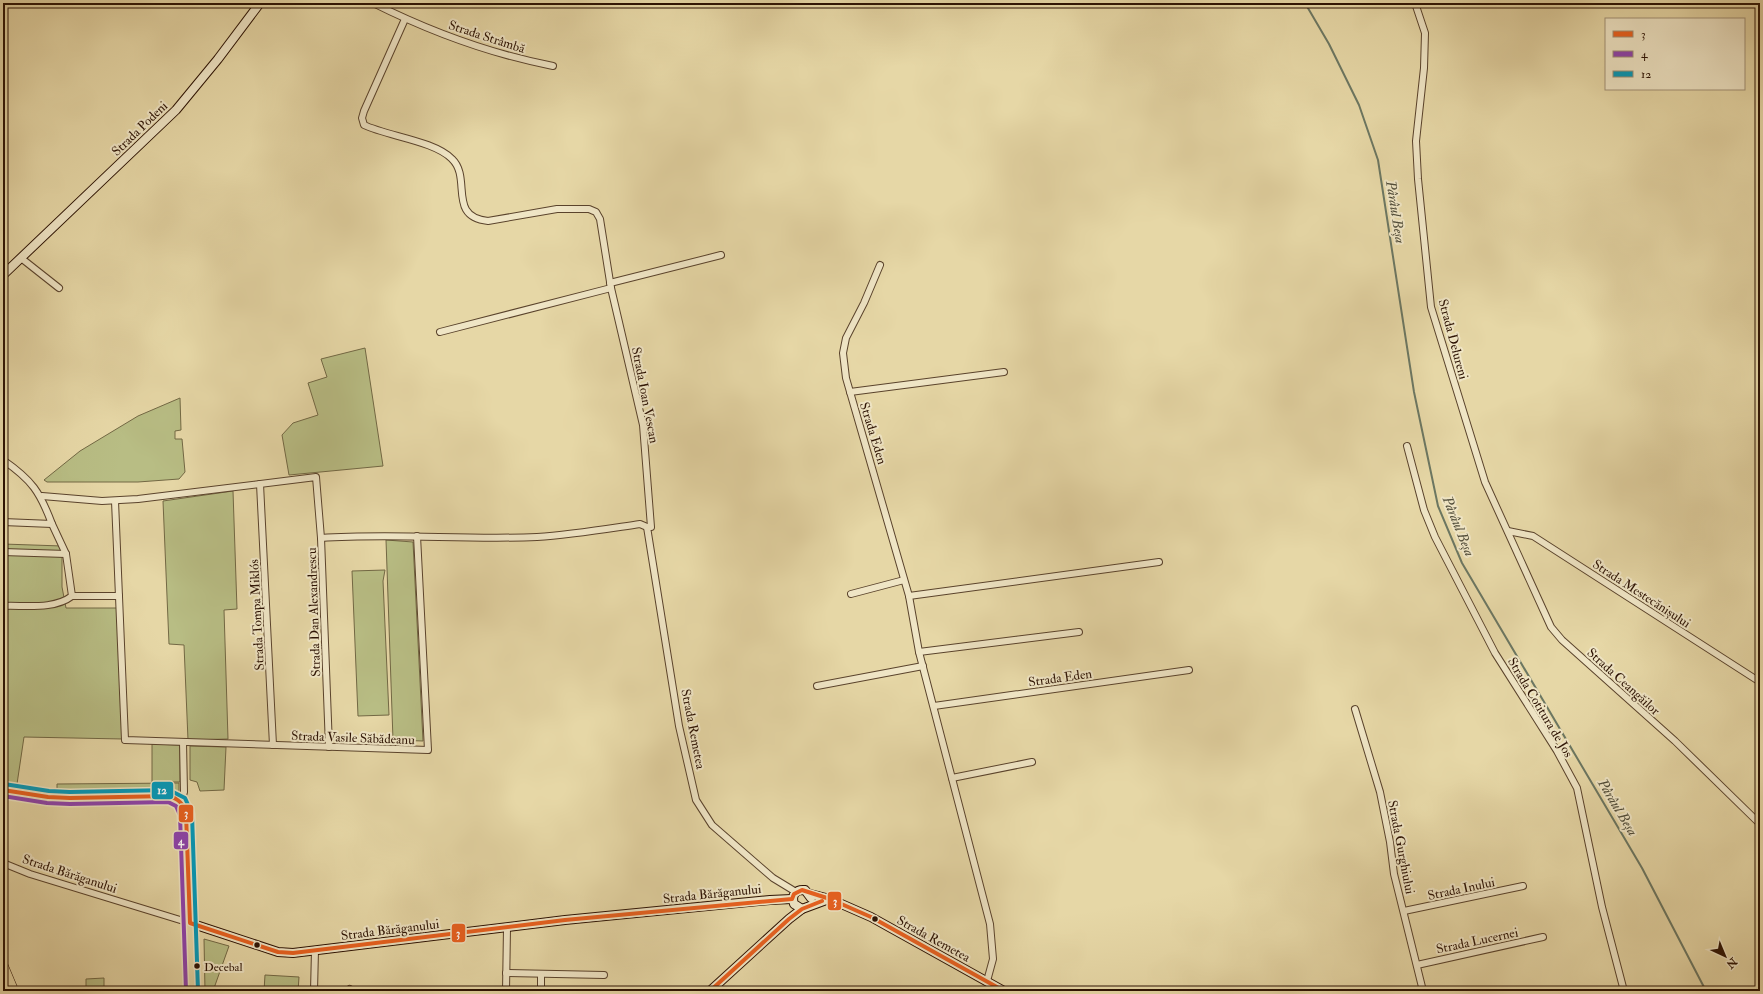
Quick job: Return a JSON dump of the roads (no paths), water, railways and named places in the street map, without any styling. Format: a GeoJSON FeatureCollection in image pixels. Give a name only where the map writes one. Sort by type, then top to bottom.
{"type":"FeatureCollection","features":[{"type":"Feature","properties":{"kind":"main road"},"geometry":{"type":"LineString","coordinates":[[3,790],[48,797],[70,798],[169,796],[181,802],[186,814],[192,991]]}},
{"type":"Feature","properties":{"kind":"main road"},"geometry":{"type":"LineString","coordinates":[[3,965],[14,991]]}},
{"type":"Feature","properties":{"kind":"street","name":"Strada Podeni"},"geometry":{"type":"LineString","coordinates":[[3,275],[176,110],[218,59],[260,3]]}},
{"type":"Feature","properties":{"kind":"street","name":"Strada Strâmbă"},"geometry":{"type":"LineString","coordinates":[[373,3],[405,19],[524,60],[553,66]]}},
{"type":"Feature","properties":{"kind":"street","name":"Strada Delureni"},"geometry":{"type":"LineString","coordinates":[[1415,3],[1424,33],[1424,68],[1416,141],[1418,179],[1431,307],[1485,482],[1508,531]]}},
{"type":"Feature","properties":{"kind":"street","name":"Strada Ioan Vescan"},"geometry":{"type":"LineString","coordinates":[[405,19],[364,111],[362,118],[364,125],[425,145],[444,153],[453,159],[458,168],[462,198],[466,210],[471,216],[478,220],[488,221],[557,209],[589,209],[596,212],[600,219],[611,286],[643,425],[652,527],[647,527]]}},
{"type":"Feature","properties":{"kind":"street"},"geometry":{"type":"LineString","coordinates":[[440,332],[721,255]]}},
{"type":"Feature","properties":{"kind":"street"},"geometry":{"type":"LineString","coordinates":[[21,258],[59,288]]}},
{"type":"Feature","properties":{"kind":"street","name":"Strada Eden"},"geometry":{"type":"LineString","coordinates":[[880,265],[864,303],[846,338],[843,353],[850,392],[909,596],[923,666],[990,924],[993,959],[987,981]]}},
{"type":"Feature","properties":{"kind":"street","name":"Strada Eden"},"geometry":{"type":"LineString","coordinates":[[850,392],[1004,372]]}},
{"type":"Feature","properties":{"kind":"street","name":"Strada Cotitura de Jos"},"geometry":{"type":"LineString","coordinates":[[1407,446],[1424,510],[1435,537],[1496,653],[1557,751],[1577,788],[1602,907],[1624,991]]}},
{"type":"Feature","properties":{"kind":"street"},"geometry":{"type":"LineString","coordinates":[[3,460],[28,479],[42,496],[52,524],[66,554],[72,596]]}},
{"type":"Feature","properties":{"kind":"street","name":"Strada Dan Alexandrescu"},"geometry":{"type":"LineString","coordinates":[[260,484],[316,477],[321,538],[329,747]]}},
{"type":"Feature","properties":{"kind":"street"},"geometry":{"type":"LineString","coordinates":[[42,496],[115,501],[260,484]]}},
{"type":"Feature","properties":{"kind":"street","name":"Strada Tompa Miklós"},"geometry":{"type":"LineString","coordinates":[[260,484],[274,745]]}},
{"type":"Feature","properties":{"kind":"street","name":"Strada Vasile Săbădeanu"},"geometry":{"type":"LineString","coordinates":[[115,501],[125,740],[428,750],[417,536]]}},
{"type":"Feature","properties":{"kind":"street"},"geometry":{"type":"LineString","coordinates":[[3,522],[52,524]]}},
{"type":"Feature","properties":{"kind":"street"},"geometry":{"type":"LineString","coordinates":[[321,538],[362,535],[538,536],[640,524],[647,527]]}},
{"type":"Feature","properties":{"kind":"street","name":"Strada Remetea"},"geometry":{"type":"LineString","coordinates":[[647,527],[679,726],[696,800],[712,825],[773,878],[796,892]]}},
{"type":"Feature","properties":{"kind":"street","name":"Strada Mestecănișului"},"geometry":{"type":"LineString","coordinates":[[1508,531],[1533,536],[1760,682]]}},
{"type":"Feature","properties":{"kind":"street","name":"Strada Ceangăilor"},"geometry":{"type":"LineString","coordinates":[[1508,531],[1550,627],[1562,640],[1692,758],[1760,824]]}},
{"type":"Feature","properties":{"kind":"street"},"geometry":{"type":"LineString","coordinates":[[3,552],[66,554]]}},
{"type":"Feature","properties":{"kind":"street"},"geometry":{"type":"LineString","coordinates":[[909,596],[1159,562]]}},
{"type":"Feature","properties":{"kind":"street"},"geometry":{"type":"LineString","coordinates":[[851,594],[904,580]]}},
{"type":"Feature","properties":{"kind":"street"},"geometry":{"type":"LineString","coordinates":[[3,606],[52,605],[67,600],[72,596],[119,596]]}},
{"type":"Feature","properties":{"kind":"street"},"geometry":{"type":"LineString","coordinates":[[920,652],[1079,632]]}},
{"type":"Feature","properties":{"kind":"street"},"geometry":{"type":"LineString","coordinates":[[818,686],[923,666]]}},
{"type":"Feature","properties":{"kind":"street","name":"Strada Eden"},"geometry":{"type":"LineString","coordinates":[[934,706],[1189,670]]}},
{"type":"Feature","properties":{"kind":"street","name":"Strada Gurghiului"},"geometry":{"type":"LineString","coordinates":[[1355,709],[1378,785],[1390,842],[1394,874],[1423,991]]}},
{"type":"Feature","properties":{"kind":"street"},"geometry":{"type":"LineString","coordinates":[[181,802],[184,792],[183,742]]}},
{"type":"Feature","properties":{"kind":"street"},"geometry":{"type":"LineString","coordinates":[[952,778],[1032,762]]}},
{"type":"Feature","properties":{"kind":"street","name":"Strada Bărăganului"},"geometry":{"type":"LineString","coordinates":[[3,863],[36,876],[190,923],[278,952],[315,950],[565,920],[770,900],[793,902]]}},
{"type":"Feature","properties":{"kind":"street","name":"Strada Inului"},"geometry":{"type":"LineString","coordinates":[[1404,911],[1523,886]]}},
{"type":"Feature","properties":{"kind":"street"},"geometry":{"type":"LineString","coordinates":[[710,991],[789,919],[805,907],[811,900],[810,894],[805,890],[796,892],[789,919]]}},
{"type":"Feature","properties":{"kind":"street","name":"Strada Remetea"},"geometry":{"type":"LineString","coordinates":[[810,894],[830,899],[902,933],[1004,991]]}},
{"type":"Feature","properties":{"kind":"street"},"geometry":{"type":"LineString","coordinates":[[793,902],[805,907],[830,899]]}},
{"type":"Feature","properties":{"kind":"street"},"geometry":{"type":"LineString","coordinates":[[506,991],[507,928]]}},
{"type":"Feature","properties":{"kind":"street","name":"Strada Lucernei"},"geometry":{"type":"LineString","coordinates":[[1417,964],[1543,937]]}},
{"type":"Feature","properties":{"kind":"street"},"geometry":{"type":"LineString","coordinates":[[314,991],[315,950]]}},
{"type":"Feature","properties":{"kind":"street"},"geometry":{"type":"LineString","coordinates":[[506,973],[541,975],[604,975]]}},
{"type":"Feature","properties":{"kind":"street"},"geometry":{"type":"LineString","coordinates":[[541,975],[541,991]]}},
{"type":"Feature","properties":{"kind":"waterway","name":"Pârâul Beșa"},"geometry":{"type":"LineString","coordinates":[[1305,3],[1329,44],[1359,105],[1378,160],[1414,392],[1438,506],[1462,563],[1642,868],[1706,991]]}},
{"type":"Feature","properties":{"kind":"place","name":"Decebal"},"geometry":{"type":"Point","coordinates":[197,966]}}]}
